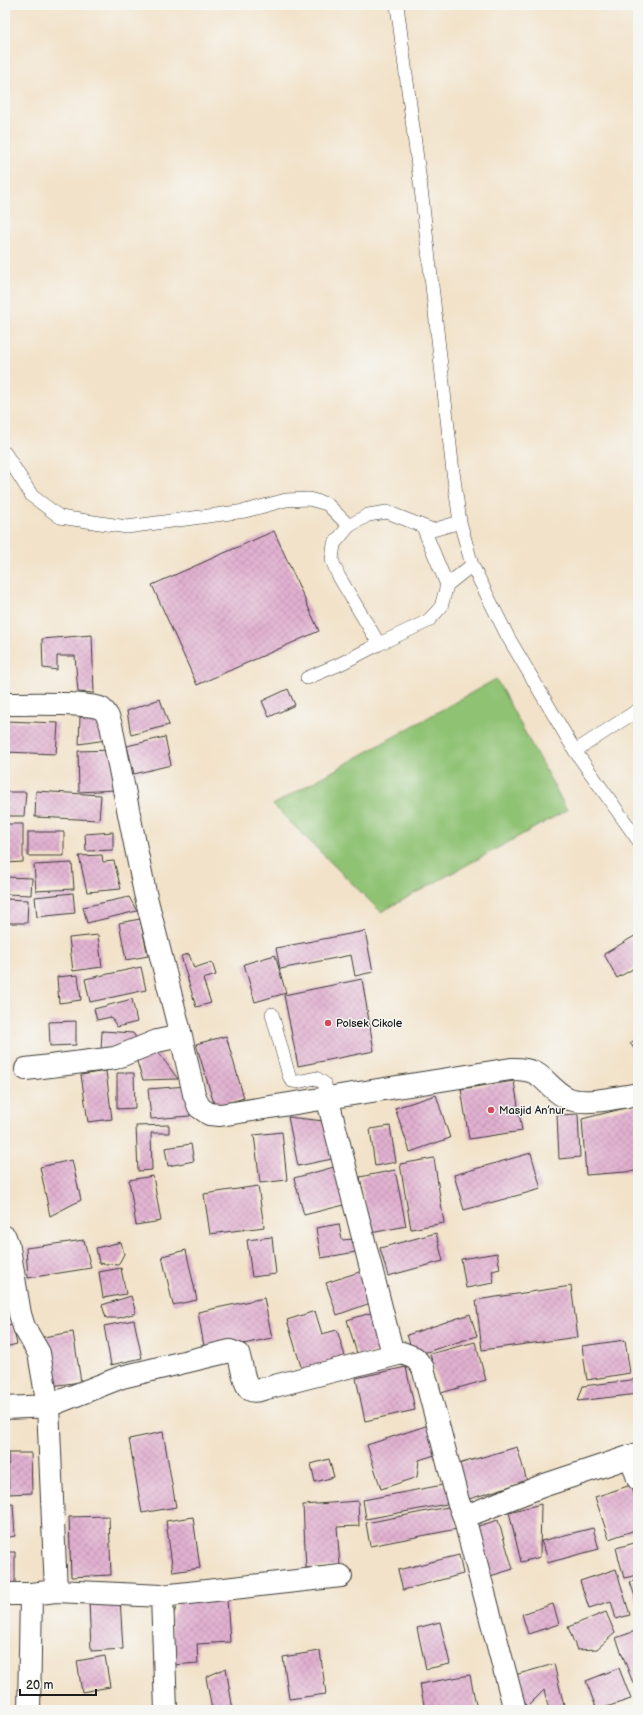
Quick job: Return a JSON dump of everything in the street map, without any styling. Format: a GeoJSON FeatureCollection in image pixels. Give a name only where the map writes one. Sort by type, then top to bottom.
{"type":"FeatureCollection","features":[{"type":"Feature","properties":{"kind":"street"},"geometry":{"type":"LineString","coordinates":[[5,704],[87,704],[102,709],[108,715],[145,893],[194,1094],[199,1107],[209,1114],[220,1115],[511,1069],[525,1069],[537,1073],[558,1092],[568,1098],[577,1100],[599,1100],[638,1094]]}},
{"type":"Feature","properties":{"kind":"street"},"geometry":{"type":"LineString","coordinates":[[26,1069],[115,1058],[157,1041],[181,1036]]}},
{"type":"Feature","properties":{"kind":"street"},"geometry":{"type":"LineString","coordinates":[[327,1097],[393,1354]]}},
{"type":"Feature","properties":{"kind":"street"},"geometry":{"type":"LineString","coordinates":[[5,1237],[9,1248],[20,1314],[24,1327],[39,1353],[48,1406],[56,1591]]}},
{"type":"Feature","properties":{"kind":"street"},"geometry":{"type":"LineString","coordinates":[[5,1408],[48,1406],[122,1377],[230,1351],[238,1354],[245,1381],[250,1389],[253,1390],[263,1390],[393,1354],[402,1353],[415,1358],[422,1368],[458,1501],[464,1517],[515,1710]]}},
{"type":"Feature","properties":{"kind":"street"},"geometry":{"type":"LineString","coordinates":[[464,1517],[542,1486],[635,1455],[638,1479]]}},
{"type":"Feature","properties":{"kind":"street"},"geometry":{"type":"LineString","coordinates":[[5,1594],[31,1594],[56,1591],[162,1596],[341,1576]]}},
{"type":"Feature","properties":{"kind":"street"},"geometry":{"type":"LineString","coordinates":[[29,1710],[31,1594]]}},
{"type":"Feature","properties":{"kind":"street"},"geometry":{"type":"LineString","coordinates":[[162,1596],[166,1710]]}},
{"type":"Feature","properties":{"kind":"lane"},"geometry":{"type":"LineString","coordinates":[[398,5],[422,197],[453,472],[460,522],[472,565],[508,637],[575,751],[638,840]]}},
{"type":"Feature","properties":{"kind":"lane"},"geometry":{"type":"LineString","coordinates":[[5,453],[32,496],[60,517],[127,527],[244,511],[286,500],[309,499],[327,504],[349,526]]}},
{"type":"Feature","properties":{"kind":"lane"},"geometry":{"type":"LineString","coordinates":[[379,644],[338,575],[332,560],[334,544],[349,526],[368,515],[387,512],[433,530],[460,522]]}},
{"type":"Feature","properties":{"kind":"lane"},"geometry":{"type":"LineString","coordinates":[[423,527],[447,585]]}},
{"type":"Feature","properties":{"kind":"lane"},"geometry":{"type":"LineString","coordinates":[[306,678],[340,664],[428,621],[441,607],[447,585],[472,565]]}},
{"type":"Feature","properties":{"kind":"lane"},"geometry":{"type":"LineString","coordinates":[[575,751],[638,710]]}},
{"type":"Feature","properties":{"kind":"lane"},"geometry":{"type":"LineString","coordinates":[[272,1014],[289,1076],[292,1081],[297,1082],[316,1078],[325,1084],[327,1097]]}},
{"type":"Feature","properties":{"kind":"green space"},"geometry":{"type":"Polygon","coordinates":[[[496,679],[567,810],[381,912],[273,805],[496,679]]]}},
{"type":"Feature","properties":{"kind":"building"},"geometry":{"type":"Polygon","coordinates":[[[274,531],[319,631],[197,685],[152,585],[274,531]]]}},
{"type":"Feature","properties":{"kind":"building"},"geometry":{"type":"Polygon","coordinates":[[[92,635],[94,693],[78,692],[75,656],[57,656],[57,670],[43,668],[42,639],[92,635]]]}},
{"type":"Feature","properties":{"kind":"building"},"geometry":{"type":"Polygon","coordinates":[[[288,689],[295,705],[269,717],[262,701],[288,689]]]}},
{"type":"Feature","properties":{"kind":"building"},"geometry":{"type":"Polygon","coordinates":[[[160,699],[169,725],[131,735],[127,711],[160,699]]]}},
{"type":"Feature","properties":{"kind":"building"},"geometry":{"type":"Polygon","coordinates":[[[103,716],[106,740],[79,744],[80,717],[103,716]]]}},
{"type":"Feature","properties":{"kind":"building"},"geometry":{"type":"Polygon","coordinates":[[[5,721],[58,723],[56,754],[5,752],[5,721]]]}},
{"type":"Feature","properties":{"kind":"building"},"geometry":{"type":"Polygon","coordinates":[[[165,737],[171,765],[134,774],[127,746],[165,737]]]}},
{"type":"Feature","properties":{"kind":"building"},"geometry":{"type":"Polygon","coordinates":[[[114,750],[115,790],[79,792],[78,751],[114,750]]]}},
{"type":"Feature","properties":{"kind":"building"},"geometry":{"type":"Polygon","coordinates":[[[36,791],[101,795],[99,820],[35,817],[36,791]]]}},
{"type":"Feature","properties":{"kind":"building"},"geometry":{"type":"Polygon","coordinates":[[[5,792],[26,792],[24,816],[5,816],[5,792]]]}},
{"type":"Feature","properties":{"kind":"building"},"geometry":{"type":"Polygon","coordinates":[[[5,824],[23,824],[23,862],[5,863],[5,824]]]}},
{"type":"Feature","properties":{"kind":"building"},"geometry":{"type":"Polygon","coordinates":[[[28,832],[64,832],[64,856],[28,856],[28,832]]]}},
{"type":"Feature","properties":{"kind":"building"},"geometry":{"type":"Polygon","coordinates":[[[113,832],[113,850],[86,851],[85,834],[113,832]]]}},
{"type":"Feature","properties":{"kind":"building"},"geometry":{"type":"Polygon","coordinates":[[[102,855],[103,862],[114,861],[121,889],[87,892],[79,856],[102,855]]]}},
{"type":"Feature","properties":{"kind":"building"},"geometry":{"type":"Polygon","coordinates":[[[72,863],[74,889],[36,891],[34,865],[72,863]]]}},
{"type":"Feature","properties":{"kind":"building"},"geometry":{"type":"Polygon","coordinates":[[[5,877],[32,878],[31,895],[5,894],[5,877]]]}},
{"type":"Feature","properties":{"kind":"building"},"geometry":{"type":"Polygon","coordinates":[[[73,893],[75,913],[37,917],[35,897],[73,893]]]}},
{"type":"Feature","properties":{"kind":"building"},"geometry":{"type":"Polygon","coordinates":[[[129,897],[137,911],[87,923],[83,907],[129,897]]]}},
{"type":"Feature","properties":{"kind":"building"},"geometry":{"type":"Polygon","coordinates":[[[5,899],[28,900],[27,923],[5,923],[5,899]]]}},
{"type":"Feature","properties":{"kind":"building"},"geometry":{"type":"Polygon","coordinates":[[[140,919],[148,956],[126,960],[119,923],[140,919]]]}},
{"type":"Feature","properties":{"kind":"building"},"geometry":{"type":"Polygon","coordinates":[[[365,931],[373,972],[355,976],[351,955],[280,969],[276,948],[365,931]]]}},
{"type":"Feature","properties":{"kind":"building"},"geometry":{"type":"Polygon","coordinates":[[[638,934],[638,966],[617,978],[604,954],[638,934]]]}},
{"type":"Feature","properties":{"kind":"building"},"geometry":{"type":"Polygon","coordinates":[[[98,935],[102,967],[73,971],[69,938],[98,935]]]}},
{"type":"Feature","properties":{"kind":"building"},"geometry":{"type":"Polygon","coordinates":[[[189,954],[194,968],[212,962],[216,975],[203,979],[211,1003],[196,1007],[181,956],[189,954]]]}},
{"type":"Feature","properties":{"kind":"building"},"geometry":{"type":"Polygon","coordinates":[[[275,955],[286,993],[255,1002],[244,964],[275,955]]]}},
{"type":"Feature","properties":{"kind":"building"},"geometry":{"type":"Polygon","coordinates":[[[141,967],[146,990],[90,1002],[85,979],[141,967]]]}},
{"type":"Feature","properties":{"kind":"building"},"geometry":{"type":"Polygon","coordinates":[[[78,975],[81,1000],[59,1003],[57,977],[78,975]]]}},
{"type":"Feature","properties":{"kind":"building"},"geometry":{"type":"Polygon","coordinates":[[[362,979],[374,1051],[298,1066],[284,995],[362,979]]]}},
{"type":"Feature","properties":{"kind":"building"},"geometry":{"type":"Polygon","coordinates":[[[132,999],[137,1022],[117,1027],[111,1017],[97,1020],[94,1009],[132,999]]]}},
{"type":"Feature","properties":{"kind":"building"},"geometry":{"type":"Polygon","coordinates":[[[76,1021],[76,1045],[50,1046],[49,1022],[76,1021]]]}},
{"type":"Feature","properties":{"kind":"building"},"geometry":{"type":"Polygon","coordinates":[[[102,1031],[133,1033],[139,1042],[101,1052],[102,1031]]]}},
{"type":"Feature","properties":{"kind":"building"},"geometry":{"type":"Polygon","coordinates":[[[226,1036],[244,1098],[215,1107],[196,1044],[226,1036]]]}},
{"type":"Feature","properties":{"kind":"building"},"geometry":{"type":"Polygon","coordinates":[[[638,1038],[638,1054],[630,1043],[638,1038]]]}},
{"type":"Feature","properties":{"kind":"building"},"geometry":{"type":"Polygon","coordinates":[[[158,1052],[178,1079],[143,1080],[136,1059],[158,1052]]]}},
{"type":"Feature","properties":{"kind":"building"},"geometry":{"type":"Polygon","coordinates":[[[106,1071],[112,1119],[88,1122],[81,1075],[106,1071]]]}},
{"type":"Feature","properties":{"kind":"building"},"geometry":{"type":"Polygon","coordinates":[[[117,1073],[134,1073],[135,1108],[117,1109],[117,1073]]]}},
{"type":"Feature","properties":{"kind":"building"},"geometry":{"type":"Polygon","coordinates":[[[514,1081],[522,1131],[469,1139],[461,1089],[514,1081]]]}},
{"type":"Feature","properties":{"kind":"building"},"geometry":{"type":"Polygon","coordinates":[[[187,1086],[190,1116],[151,1119],[148,1089],[187,1086]]]}},
{"type":"Feature","properties":{"kind":"building"},"geometry":{"type":"Polygon","coordinates":[[[436,1095],[450,1138],[410,1152],[395,1108],[436,1095]]]}},
{"type":"Feature","properties":{"kind":"building"},"geometry":{"type":"Polygon","coordinates":[[[637,1105],[638,1171],[586,1175],[582,1119],[637,1105]]]}},
{"type":"Feature","properties":{"kind":"building"},"geometry":{"type":"Polygon","coordinates":[[[578,1114],[580,1157],[559,1159],[557,1115],[578,1114]]]}},
{"type":"Feature","properties":{"kind":"building"},"geometry":{"type":"Polygon","coordinates":[[[288,1117],[324,1121],[332,1159],[298,1166],[288,1117]]]}},
{"type":"Feature","properties":{"kind":"building"},"geometry":{"type":"Polygon","coordinates":[[[169,1125],[169,1133],[151,1133],[152,1170],[138,1171],[136,1126],[169,1125]]]}},
{"type":"Feature","properties":{"kind":"building"},"geometry":{"type":"Polygon","coordinates":[[[390,1126],[396,1162],[375,1166],[370,1129],[390,1126]]]}},
{"type":"Feature","properties":{"kind":"building"},"geometry":{"type":"Polygon","coordinates":[[[282,1132],[287,1180],[260,1183],[254,1135],[282,1132]]]}},
{"type":"Feature","properties":{"kind":"building"},"geometry":{"type":"Polygon","coordinates":[[[191,1144],[194,1161],[168,1166],[165,1148],[191,1144]]]}},
{"type":"Feature","properties":{"kind":"building"},"geometry":{"type":"Polygon","coordinates":[[[531,1153],[541,1189],[464,1210],[454,1175],[531,1153]]]}},
{"type":"Feature","properties":{"kind":"building"},"geometry":{"type":"Polygon","coordinates":[[[434,1158],[444,1223],[411,1229],[400,1164],[434,1158]]]}},
{"type":"Feature","properties":{"kind":"building"},"geometry":{"type":"Polygon","coordinates":[[[72,1160],[81,1200],[50,1216],[40,1167],[72,1160]]]}},
{"type":"Feature","properties":{"kind":"building"},"geometry":{"type":"Polygon","coordinates":[[[334,1167],[344,1205],[304,1215],[294,1178],[334,1167]]]}},
{"type":"Feature","properties":{"kind":"building"},"geometry":{"type":"Polygon","coordinates":[[[395,1170],[406,1226],[371,1233],[360,1177],[395,1170]]]}},
{"type":"Feature","properties":{"kind":"building"},"geometry":{"type":"Polygon","coordinates":[[[153,1176],[161,1221],[136,1225],[129,1180],[153,1176]]]}},
{"type":"Feature","properties":{"kind":"building"},"geometry":{"type":"Polygon","coordinates":[[[258,1186],[264,1227],[210,1234],[204,1194],[258,1186]]]}},
{"type":"Feature","properties":{"kind":"building"},"geometry":{"type":"Polygon","coordinates":[[[339,1224],[342,1240],[354,1239],[356,1252],[321,1258],[316,1228],[339,1224]]]}},
{"type":"Feature","properties":{"kind":"building"},"geometry":{"type":"Polygon","coordinates":[[[436,1233],[443,1261],[388,1276],[380,1248],[436,1233]]]}},
{"type":"Feature","properties":{"kind":"building"},"geometry":{"type":"Polygon","coordinates":[[[272,1237],[276,1274],[252,1277],[247,1240],[272,1237]]]}},
{"type":"Feature","properties":{"kind":"building"},"geometry":{"type":"Polygon","coordinates":[[[84,1240],[91,1268],[28,1278],[26,1248],[84,1240]]]}},
{"type":"Feature","properties":{"kind":"building"},"geometry":{"type":"Polygon","coordinates":[[[121,1242],[124,1254],[118,1265],[99,1263],[96,1248],[121,1242]]]}},
{"type":"Feature","properties":{"kind":"building"},"geometry":{"type":"Polygon","coordinates":[[[186,1250],[197,1300],[173,1305],[162,1256],[186,1250]]]}},
{"type":"Feature","properties":{"kind":"building"},"geometry":{"type":"Polygon","coordinates":[[[497,1253],[500,1269],[492,1271],[494,1283],[466,1288],[461,1259],[497,1253]]]}},
{"type":"Feature","properties":{"kind":"building"},"geometry":{"type":"Polygon","coordinates":[[[121,1268],[126,1294],[103,1298],[99,1272],[121,1268]]]}},
{"type":"Feature","properties":{"kind":"building"},"geometry":{"type":"Polygon","coordinates":[[[365,1270],[376,1301],[337,1315],[326,1283],[365,1270]]]}},
{"type":"Feature","properties":{"kind":"building"},"geometry":{"type":"Polygon","coordinates":[[[571,1286],[578,1337],[482,1350],[476,1300],[571,1286]]]}},
{"type":"Feature","properties":{"kind":"building"},"geometry":{"type":"Polygon","coordinates":[[[131,1296],[136,1313],[119,1318],[106,1318],[102,1305],[131,1296]]]}},
{"type":"Feature","properties":{"kind":"building"},"geometry":{"type":"Polygon","coordinates":[[[264,1298],[272,1338],[205,1352],[198,1312],[264,1298]]]}},
{"type":"Feature","properties":{"kind":"building"},"geometry":{"type":"Polygon","coordinates":[[[315,1311],[322,1334],[337,1330],[345,1356],[302,1370],[287,1320],[315,1311]]]}},
{"type":"Feature","properties":{"kind":"building"},"geometry":{"type":"Polygon","coordinates":[[[374,1312],[385,1349],[358,1357],[347,1320],[374,1312]]]}},
{"type":"Feature","properties":{"kind":"building"},"geometry":{"type":"Polygon","coordinates":[[[470,1314],[477,1336],[414,1356],[407,1335],[470,1314]]]}},
{"type":"Feature","properties":{"kind":"building"},"geometry":{"type":"Polygon","coordinates":[[[134,1320],[142,1358],[111,1365],[104,1326],[134,1320]]]}},
{"type":"Feature","properties":{"kind":"building"},"geometry":{"type":"Polygon","coordinates":[[[12,1324],[17,1344],[5,1347],[5,1326],[12,1324]]]}},
{"type":"Feature","properties":{"kind":"building"},"geometry":{"type":"Polygon","coordinates":[[[73,1332],[81,1382],[51,1386],[43,1337],[73,1332]]]}},
{"type":"Feature","properties":{"kind":"building"},"geometry":{"type":"Polygon","coordinates":[[[625,1340],[630,1373],[587,1380],[582,1346],[625,1340]]]}},
{"type":"Feature","properties":{"kind":"building"},"geometry":{"type":"Polygon","coordinates":[[[475,1342],[486,1380],[441,1393],[430,1354],[475,1342]]]}},
{"type":"Feature","properties":{"kind":"building"},"geometry":{"type":"Polygon","coordinates":[[[406,1367],[415,1410],[365,1421],[356,1378],[406,1367]]]}},
{"type":"Feature","properties":{"kind":"building"},"geometry":{"type":"Polygon","coordinates":[[[638,1379],[638,1394],[578,1401],[583,1386],[638,1379]]]}},
{"type":"Feature","properties":{"kind":"building"},"geometry":{"type":"Polygon","coordinates":[[[429,1425],[438,1454],[419,1460],[417,1477],[381,1489],[367,1445],[429,1425]]]}},
{"type":"Feature","properties":{"kind":"building"},"geometry":{"type":"Polygon","coordinates":[[[163,1432],[176,1507],[142,1513],[129,1439],[163,1432]]]}},
{"type":"Feature","properties":{"kind":"building"},"geometry":{"type":"Polygon","coordinates":[[[517,1447],[527,1481],[466,1500],[455,1465],[517,1447]]]}},
{"type":"Feature","properties":{"kind":"building"},"geometry":{"type":"Polygon","coordinates":[[[8,1453],[31,1453],[32,1493],[9,1494],[8,1453]]]}},
{"type":"Feature","properties":{"kind":"building"},"geometry":{"type":"Polygon","coordinates":[[[329,1459],[334,1477],[315,1482],[311,1464],[329,1459]]]}},
{"type":"Feature","properties":{"kind":"building"},"geometry":{"type":"Polygon","coordinates":[[[448,1484],[452,1503],[366,1519],[363,1500],[448,1484]]]}},
{"type":"Feature","properties":{"kind":"building"},"geometry":{"type":"Polygon","coordinates":[[[631,1485],[638,1505],[638,1529],[609,1539],[595,1497],[631,1485]]]}},
{"type":"Feature","properties":{"kind":"building"},"geometry":{"type":"Polygon","coordinates":[[[358,1501],[359,1526],[337,1527],[340,1566],[306,1568],[303,1505],[358,1501]]]}},
{"type":"Feature","properties":{"kind":"building"},"geometry":{"type":"Polygon","coordinates":[[[13,1504],[15,1536],[5,1538],[5,1505],[13,1504]]]}},
{"type":"Feature","properties":{"kind":"building"},"geometry":{"type":"Polygon","coordinates":[[[541,1504],[540,1557],[521,1562],[509,1512],[541,1504]]]}},
{"type":"Feature","properties":{"kind":"building"},"geometry":{"type":"Polygon","coordinates":[[[453,1506],[457,1529],[370,1546],[366,1523],[453,1506]]]}},
{"type":"Feature","properties":{"kind":"building"},"geometry":{"type":"Polygon","coordinates":[[[109,1516],[111,1575],[71,1577],[69,1517],[109,1516]]]}},
{"type":"Feature","properties":{"kind":"building"},"geometry":{"type":"Polygon","coordinates":[[[193,1517],[200,1568],[173,1572],[166,1521],[193,1517]]]}},
{"type":"Feature","properties":{"kind":"building"},"geometry":{"type":"Polygon","coordinates":[[[498,1520],[513,1569],[487,1577],[472,1528],[498,1520]]]}},
{"type":"Feature","properties":{"kind":"building"},"geometry":{"type":"Polygon","coordinates":[[[593,1528],[599,1549],[547,1563],[546,1553],[541,1541],[593,1528]]]}},
{"type":"Feature","properties":{"kind":"building"},"geometry":{"type":"Polygon","coordinates":[[[638,1542],[638,1575],[624,1578],[616,1548],[638,1542]]]}},
{"type":"Feature","properties":{"kind":"building"},"geometry":{"type":"Polygon","coordinates":[[[5,1552],[15,1552],[15,1591],[5,1591],[5,1552]]]}},
{"type":"Feature","properties":{"kind":"building"},"geometry":{"type":"Polygon","coordinates":[[[459,1555],[463,1574],[403,1590],[398,1570],[459,1555]]]}},
{"type":"Feature","properties":{"kind":"building"},"geometry":{"type":"Polygon","coordinates":[[[616,1569],[630,1615],[616,1619],[611,1601],[589,1608],[580,1581],[616,1569]]]}},
{"type":"Feature","properties":{"kind":"building"},"geometry":{"type":"Polygon","coordinates":[[[638,1580],[638,1605],[630,1582],[638,1580]]]}},
{"type":"Feature","properties":{"kind":"building"},"geometry":{"type":"Polygon","coordinates":[[[120,1598],[123,1649],[91,1651],[89,1600],[120,1598]]]}},
{"type":"Feature","properties":{"kind":"building"},"geometry":{"type":"Polygon","coordinates":[[[227,1598],[230,1642],[197,1644],[198,1663],[174,1665],[171,1620],[179,1601],[227,1598]]]}},
{"type":"Feature","properties":{"kind":"building"},"geometry":{"type":"Polygon","coordinates":[[[553,1604],[559,1624],[528,1634],[522,1614],[553,1604]]]}},
{"type":"Feature","properties":{"kind":"building"},"geometry":{"type":"Polygon","coordinates":[[[606,1612],[615,1633],[597,1649],[577,1650],[568,1627],[606,1612]]]}},
{"type":"Feature","properties":{"kind":"building"},"geometry":{"type":"Polygon","coordinates":[[[440,1622],[450,1664],[426,1669],[417,1628],[440,1622]]]}},
{"type":"Feature","properties":{"kind":"building"},"geometry":{"type":"Polygon","coordinates":[[[638,1630],[638,1682],[633,1683],[616,1638],[638,1630]]]}},
{"type":"Feature","properties":{"kind":"building"},"geometry":{"type":"Polygon","coordinates":[[[320,1651],[326,1694],[289,1699],[283,1657],[320,1651]]]}},
{"type":"Feature","properties":{"kind":"building"},"geometry":{"type":"Polygon","coordinates":[[[105,1656],[110,1687],[82,1692],[77,1661],[105,1656]]]}},
{"type":"Feature","properties":{"kind":"building"},"geometry":{"type":"Polygon","coordinates":[[[554,1664],[565,1710],[549,1710],[544,1690],[524,1710],[515,1675],[554,1664]]]}},
{"type":"Feature","properties":{"kind":"building"},"geometry":{"type":"Polygon","coordinates":[[[226,1668],[233,1710],[212,1710],[206,1677],[226,1668]]]}},
{"type":"Feature","properties":{"kind":"building"},"geometry":{"type":"Polygon","coordinates":[[[619,1668],[631,1699],[597,1710],[586,1681],[619,1668]]]}},
{"type":"Feature","properties":{"kind":"building"},"geometry":{"type":"Polygon","coordinates":[[[470,1675],[477,1710],[425,1710],[420,1684],[470,1675]]]}},
{"type":"Feature","properties":{"kind":"place","name":"Polsek Cikole"},"geometry":{"type":"Point","coordinates":[328,1023]}},
{"type":"Feature","properties":{"kind":"place","name":"Masjid An’nur"},"geometry":{"type":"Point","coordinates":[491,1110]}}]}
